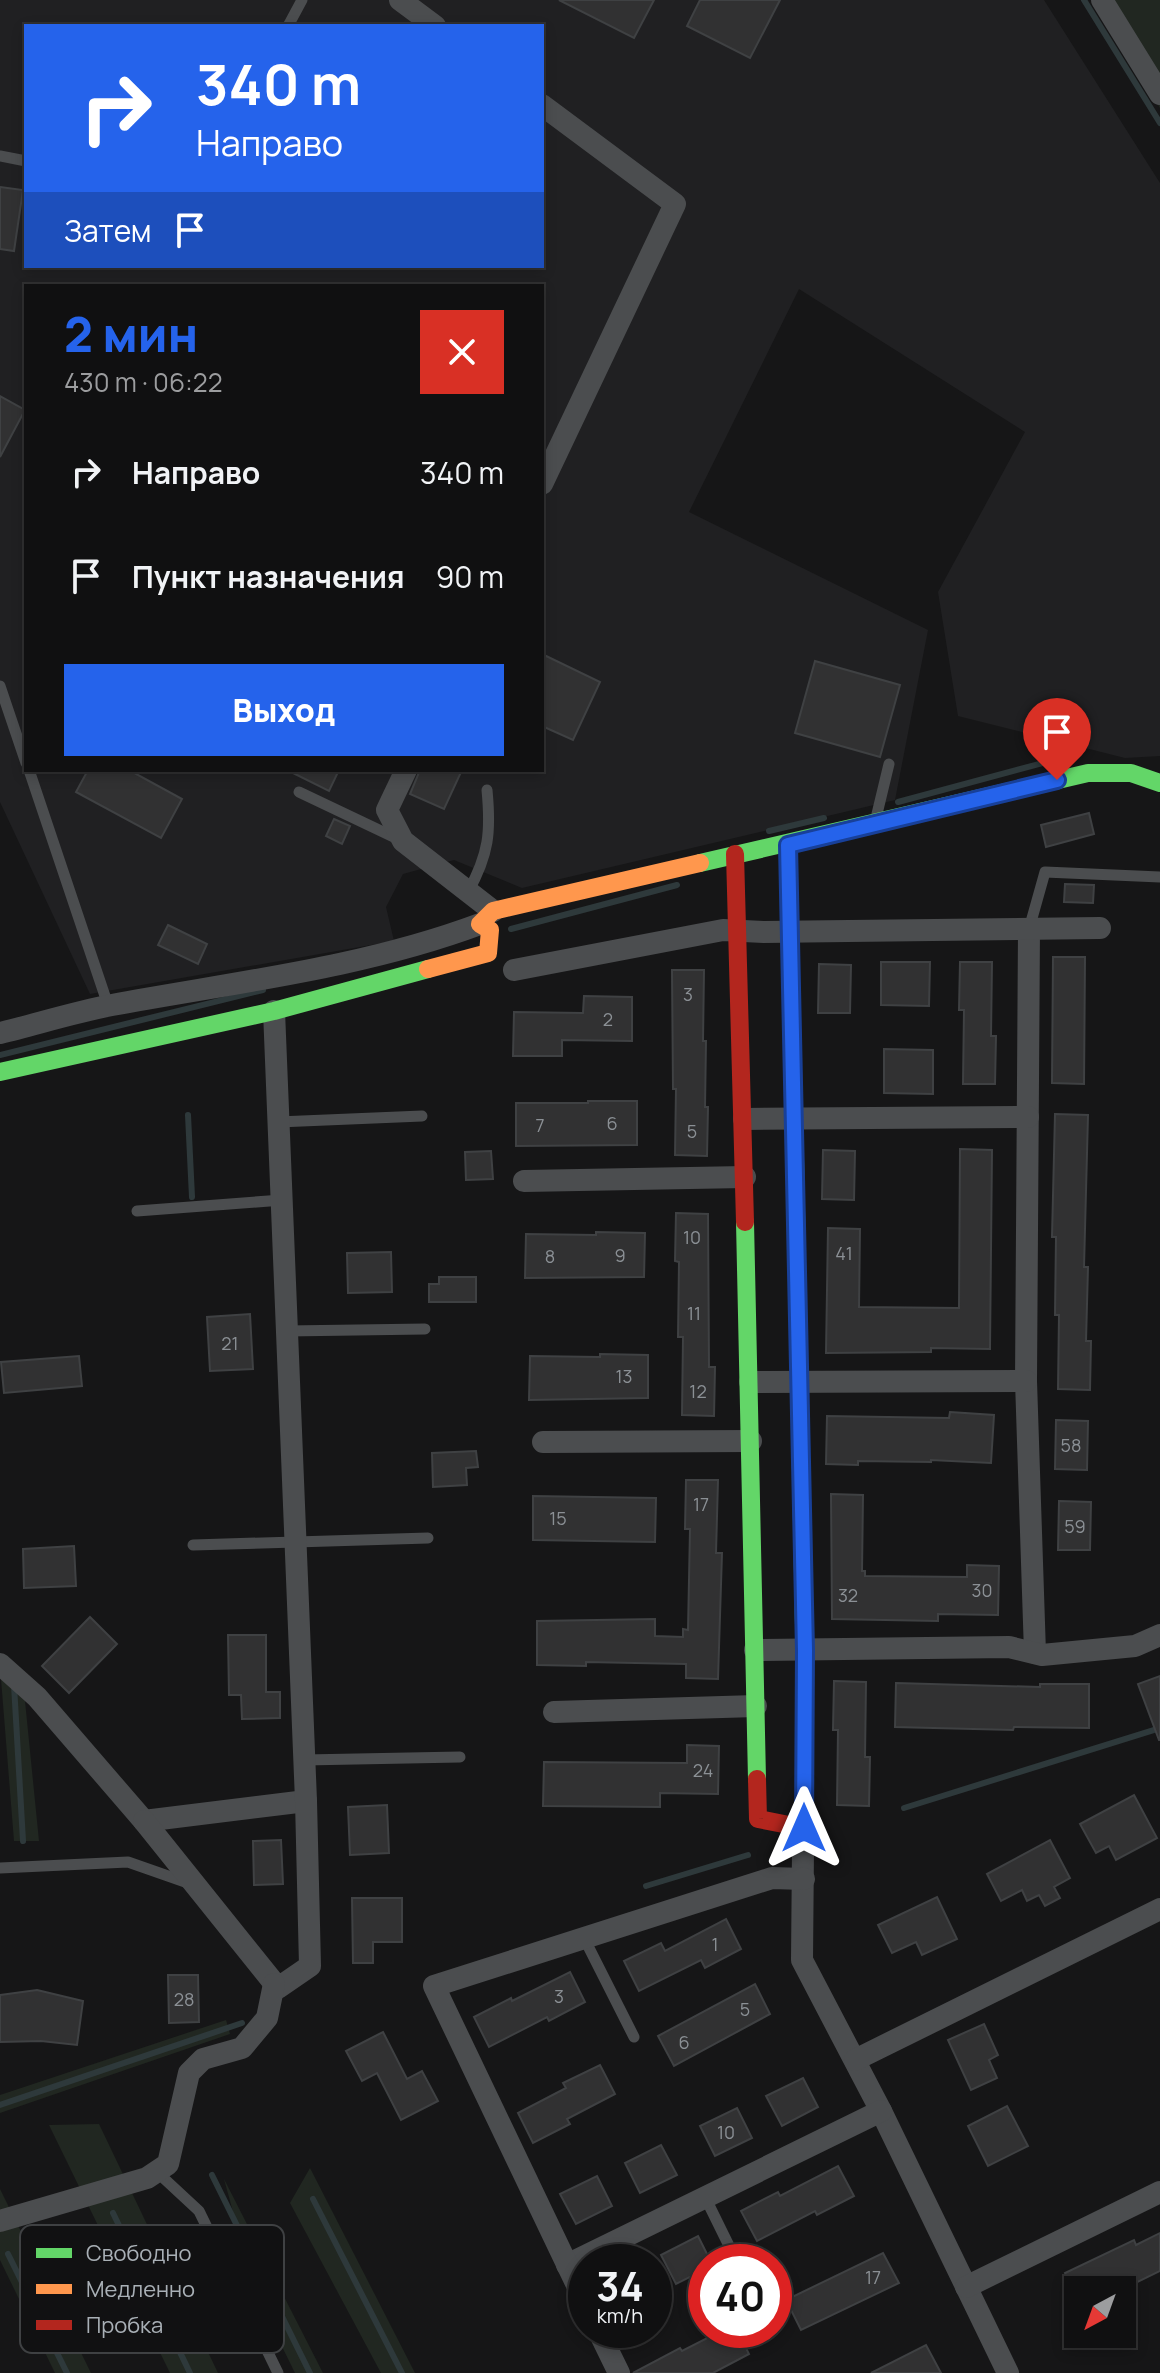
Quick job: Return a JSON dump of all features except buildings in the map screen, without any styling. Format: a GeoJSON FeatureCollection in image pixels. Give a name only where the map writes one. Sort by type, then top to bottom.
{"type":"FeatureCollection","features":[{"type":"Feature","properties":{"kind":"street"},"geometry":{"type":"LineString","coordinates":[[400,0],[432,24]]}},
{"type":"Feature","properties":{"kind":"street"},"geometry":{"type":"LineString","coordinates":[[1102,0],[1160,94]]}},
{"type":"Feature","properties":{"kind":"street"},"geometry":{"type":"LineString","coordinates":[[544,106],[675,204],[544,480]]}},
{"type":"Feature","properties":{"kind":"street"},"geometry":{"type":"LineString","coordinates":[[0,1072],[274,1011],[488,953],[490,930],[487,918],[468,892],[403,841],[387,810],[405,772]]}},
{"type":"Feature","properties":{"kind":"street"},"geometry":{"type":"LineString","coordinates":[[0,1033],[108,1005],[304,972],[431,942],[487,918],[735,854],[788,845],[1088,773],[1131,773],[1160,783]]}},
{"type":"Feature","properties":{"kind":"street"},"geometry":{"type":"LineString","coordinates":[[735,854],[744,1119],[758,1819],[804,1828],[805,1651],[788,845]]}},
{"type":"Feature","properties":{"kind":"street"},"geometry":{"type":"LineString","coordinates":[[514,970],[723,930],[1100,928]]}},
{"type":"Feature","properties":{"kind":"street"},"geometry":{"type":"LineString","coordinates":[[1029,929],[1026,1381],[1035,1653]]}},
{"type":"Feature","properties":{"kind":"street"},"geometry":{"type":"LineString","coordinates":[[0,1664],[37,1697],[144,1821],[278,1988],[310,1966],[274,1011]]}},
{"type":"Feature","properties":{"kind":"street"},"geometry":{"type":"LineString","coordinates":[[744,1119],[1028,1117]]}},
{"type":"Feature","properties":{"kind":"street"},"geometry":{"type":"LineString","coordinates":[[524,1181],[745,1177]]}},
{"type":"Feature","properties":{"kind":"street"},"geometry":{"type":"LineString","coordinates":[[750,1382],[1026,1381]]}},
{"type":"Feature","properties":{"kind":"street"},"geometry":{"type":"LineString","coordinates":[[543,1442],[751,1441]]}},
{"type":"Feature","properties":{"kind":"street"},"geometry":{"type":"LineString","coordinates":[[755,1650],[1009,1647],[1042,1655],[1135,1646],[1160,1635]]}},
{"type":"Feature","properties":{"kind":"street"},"geometry":{"type":"LineString","coordinates":[[554,1712],[756,1706]]}},
{"type":"Feature","properties":{"kind":"street"},"geometry":{"type":"LineString","coordinates":[[144,1821],[306,1801]]}},
{"type":"Feature","properties":{"kind":"street"},"geometry":{"type":"LineString","coordinates":[[803,1849],[802,1960],[881,2111],[1008,2373]]}},
{"type":"Feature","properties":{"kind":"street"},"geometry":{"type":"LineString","coordinates":[[804,1879],[772,1878],[434,1986],[567,2265],[881,2111]]}},
{"type":"Feature","properties":{"kind":"street"},"geometry":{"type":"LineString","coordinates":[[855,2060],[1160,1909]]}},
{"type":"Feature","properties":{"kind":"street"},"geometry":{"type":"LineString","coordinates":[[0,2221],[147,2178],[168,2164],[189,2073],[203,2059],[242,2048],[267,2018],[274,1984]]}},
{"type":"Feature","properties":{"kind":"street"},"geometry":{"type":"LineString","coordinates":[[966,2287],[1160,2192]]}},
{"type":"Feature","properties":{"kind":"street"},"geometry":{"type":"LineString","coordinates":[[607,2348],[619,2373]]}},
{"type":"Feature","properties":{"kind":"lane"},"geometry":{"type":"LineString","coordinates":[[289,24],[302,0]]}},
{"type":"Feature","properties":{"kind":"lane"},"geometry":{"type":"LineString","coordinates":[[0,156],[24,161]]}},
{"type":"Feature","properties":{"kind":"lane"},"geometry":{"type":"LineString","coordinates":[[0,686],[24,757]]}},
{"type":"Feature","properties":{"kind":"lane"},"geometry":{"type":"LineString","coordinates":[[874,824],[889,764]]}},
{"type":"Feature","properties":{"kind":"lane"},"geometry":{"type":"LineString","coordinates":[[30,772],[108,1005]]}},
{"type":"Feature","properties":{"kind":"lane"},"geometry":{"type":"LineString","coordinates":[[468,892],[480,870],[491,828],[487,790]]}},
{"type":"Feature","properties":{"kind":"lane"},"geometry":{"type":"LineString","coordinates":[[299,792],[403,841]]}},
{"type":"Feature","properties":{"kind":"lane"},"geometry":{"type":"LineString","coordinates":[[1029,929],[1045,872],[1160,877]]}},
{"type":"Feature","properties":{"kind":"lane"},"geometry":{"type":"LineString","coordinates":[[278,1122],[422,1116]]}},
{"type":"Feature","properties":{"kind":"lane"},"geometry":{"type":"LineString","coordinates":[[137,1211],[282,1200]]}},
{"type":"Feature","properties":{"kind":"lane"},"geometry":{"type":"LineString","coordinates":[[287,1331],[425,1329]]}},
{"type":"Feature","properties":{"kind":"lane"},"geometry":{"type":"LineString","coordinates":[[193,1545],[428,1538]]}},
{"type":"Feature","properties":{"kind":"lane"},"geometry":{"type":"LineString","coordinates":[[304,1760],[460,1757]]}},
{"type":"Feature","properties":{"kind":"lane"},"geometry":{"type":"LineString","coordinates":[[0,1868],[128,1862],[196,1886]]}},
{"type":"Feature","properties":{"kind":"lane"},"geometry":{"type":"LineString","coordinates":[[584,1938],[634,2037]]}},
{"type":"Feature","properties":{"kind":"lane"},"geometry":{"type":"LineString","coordinates":[[157,2172],[199,2211],[206,2225]]}},
{"type":"Feature","properties":{"kind":"lane"},"geometry":{"type":"LineString","coordinates":[[705,2197],[728,2244]]}},
{"type":"Feature","properties":{"kind":"lane"},"geometry":{"type":"LineString","coordinates":[[268,2353],[278,2373]]}},
{"type":"Feature","properties":{"kind":"shaded area"},"geometry":{"type":"Polygon","coordinates":[[[0,0],[1044,0],[1160,183],[1160,756],[1125,758],[958,716],[938,592],[1025,432],[799,289],[689,512],[928,630],[895,800],[522,888],[454,860],[403,874],[386,907],[394,941],[90,994],[0,802],[0,0]]]}},
{"type":"Feature","properties":{"kind":"shaded area"},"geometry":{"type":"Polygon","coordinates":[[[1095,0],[1160,0],[1160,108],[1095,0]]]}},
{"type":"Feature","properties":{"kind":"shaded area"},"geometry":{"type":"Polygon","coordinates":[[[1,1679],[25,1701],[39,1841],[14,1841],[1,1679]]]}},
{"type":"Feature","properties":{"kind":"shaded area"},"geometry":{"type":"Polygon","coordinates":[[[226,2020],[230,2034],[0,2113],[0,2095],[226,2020]]]}},
{"type":"Feature","properties":{"kind":"shaded area"},"geometry":{"type":"Polygon","coordinates":[[[99,2124],[147,2225],[98,2225],[49,2125],[99,2124]]]}},
{"type":"Feature","properties":{"kind":"shaded area"},"geometry":{"type":"Polygon","coordinates":[[[310,2168],[415,2373],[381,2373],[290,2203],[310,2168]]]}},
{"type":"Feature","properties":{"kind":"shaded area"},"geometry":{"type":"Polygon","coordinates":[[[224,2179],[247,2225],[237,2225],[224,2179]]]}},
{"type":"Feature","properties":{"kind":"shaded area"},"geometry":{"type":"Polygon","coordinates":[[[0,2189],[20,2229],[20,2301],[0,2260],[0,2189]]]}},
{"type":"Feature","properties":{"kind":"shaded area"},"geometry":{"type":"Polygon","coordinates":[[[284,2297],[323,2373],[295,2373],[284,2351],[284,2297]]]}},
{"type":"Feature","properties":{"kind":"shaded area"},"geometry":{"type":"Polygon","coordinates":[[[45,2353],[81,2353],[91,2373],[55,2373],[45,2353]]]}},
{"type":"Feature","properties":{"kind":"shaded area"},"geometry":{"type":"Polygon","coordinates":[[[160,2353],[208,2353],[218,2373],[170,2373],[160,2353]]]}},
{"type":"Feature","properties":{"kind":"waterway"},"geometry":{"type":"LineString","coordinates":[[1084,0],[1160,123]]}},
{"type":"Feature","properties":{"kind":"waterway"},"geometry":{"type":"LineString","coordinates":[[898,802],[1080,753]]}},
{"type":"Feature","properties":{"kind":"waterway"},"geometry":{"type":"LineString","coordinates":[[769,831],[824,818]]}},
{"type":"Feature","properties":{"kind":"waterway"},"geometry":{"type":"LineString","coordinates":[[511,929],[677,885]]}},
{"type":"Feature","properties":{"kind":"waterway"},"geometry":{"type":"LineString","coordinates":[[0,1055],[263,990]]}},
{"type":"Feature","properties":{"kind":"waterway"},"geometry":{"type":"LineString","coordinates":[[188,1115],[192,1197]]}},
{"type":"Feature","properties":{"kind":"waterway"},"geometry":{"type":"LineString","coordinates":[[14,1685],[23,1841]]}},
{"type":"Feature","properties":{"kind":"waterway"},"geometry":{"type":"LineString","coordinates":[[904,1808],[1160,1728]]}},
{"type":"Feature","properties":{"kind":"waterway"},"geometry":{"type":"LineString","coordinates":[[646,1886],[748,1855]]}},
{"type":"Feature","properties":{"kind":"waterway"},"geometry":{"type":"LineString","coordinates":[[0,2105],[242,2023]]}},
{"type":"Feature","properties":{"kind":"waterway"},"geometry":{"type":"LineString","coordinates":[[212,2175],[237,2225]]}},
{"type":"Feature","properties":{"kind":"waterway"},"geometry":{"type":"LineString","coordinates":[[313,2199],[402,2373]]}},
{"type":"Feature","properties":{"kind":"waterway"},"geometry":{"type":"LineString","coordinates":[[113,2213],[119,2225]]}},
{"type":"Feature","properties":{"kind":"waterway"},"geometry":{"type":"LineString","coordinates":[[8,2254],[20,2278]]}},
{"type":"Feature","properties":{"kind":"waterway"},"geometry":{"type":"LineString","coordinates":[[284,2320],[310,2373]]}},
{"type":"Feature","properties":{"kind":"waterway"},"geometry":{"type":"LineString","coordinates":[[57,2353],[67,2373]]}},
{"type":"Feature","properties":{"kind":"waterway"},"geometry":{"type":"LineString","coordinates":[[180,2353],[190,2373]]}},
{"type":"Feature","properties":{"kind":"traffic: fast"},"geometry":{"type":"LineString","coordinates":[[700,863],[1088,773],[1131,773],[1160,783]]}},
{"type":"Feature","properties":{"kind":"traffic: fast"},"geometry":{"type":"LineString","coordinates":[[0,1072],[274,1011],[428,969]]}},
{"type":"Feature","properties":{"kind":"traffic: fast"},"geometry":{"type":"LineString","coordinates":[[795,1159],[804,1625]]}},
{"type":"Feature","properties":{"kind":"traffic: fast"},"geometry":{"type":"LineString","coordinates":[[745,1222],[757,1779]]}},
{"type":"Feature","properties":{"kind":"traffic: slow"},"geometry":{"type":"LineString","coordinates":[[428,969],[488,953],[490,930],[480,924],[493,911],[700,863]]}},
{"type":"Feature","properties":{"kind":"traffic: jam"},"geometry":{"type":"LineString","coordinates":[[788,845],[795,1159]]}},
{"type":"Feature","properties":{"kind":"traffic: jam"},"geometry":{"type":"LineString","coordinates":[[735,854],[745,1222]]}},
{"type":"Feature","properties":{"kind":"traffic: jam"},"geometry":{"type":"LineString","coordinates":[[757,1779],[758,1819],[804,1828],[804,1625]]}},
{"type":"Feature","properties":{"kind":"route"},"geometry":{"type":"LineString","coordinates":[[804,1828],[805,1651],[788,845],[1057,780]]}}]}
